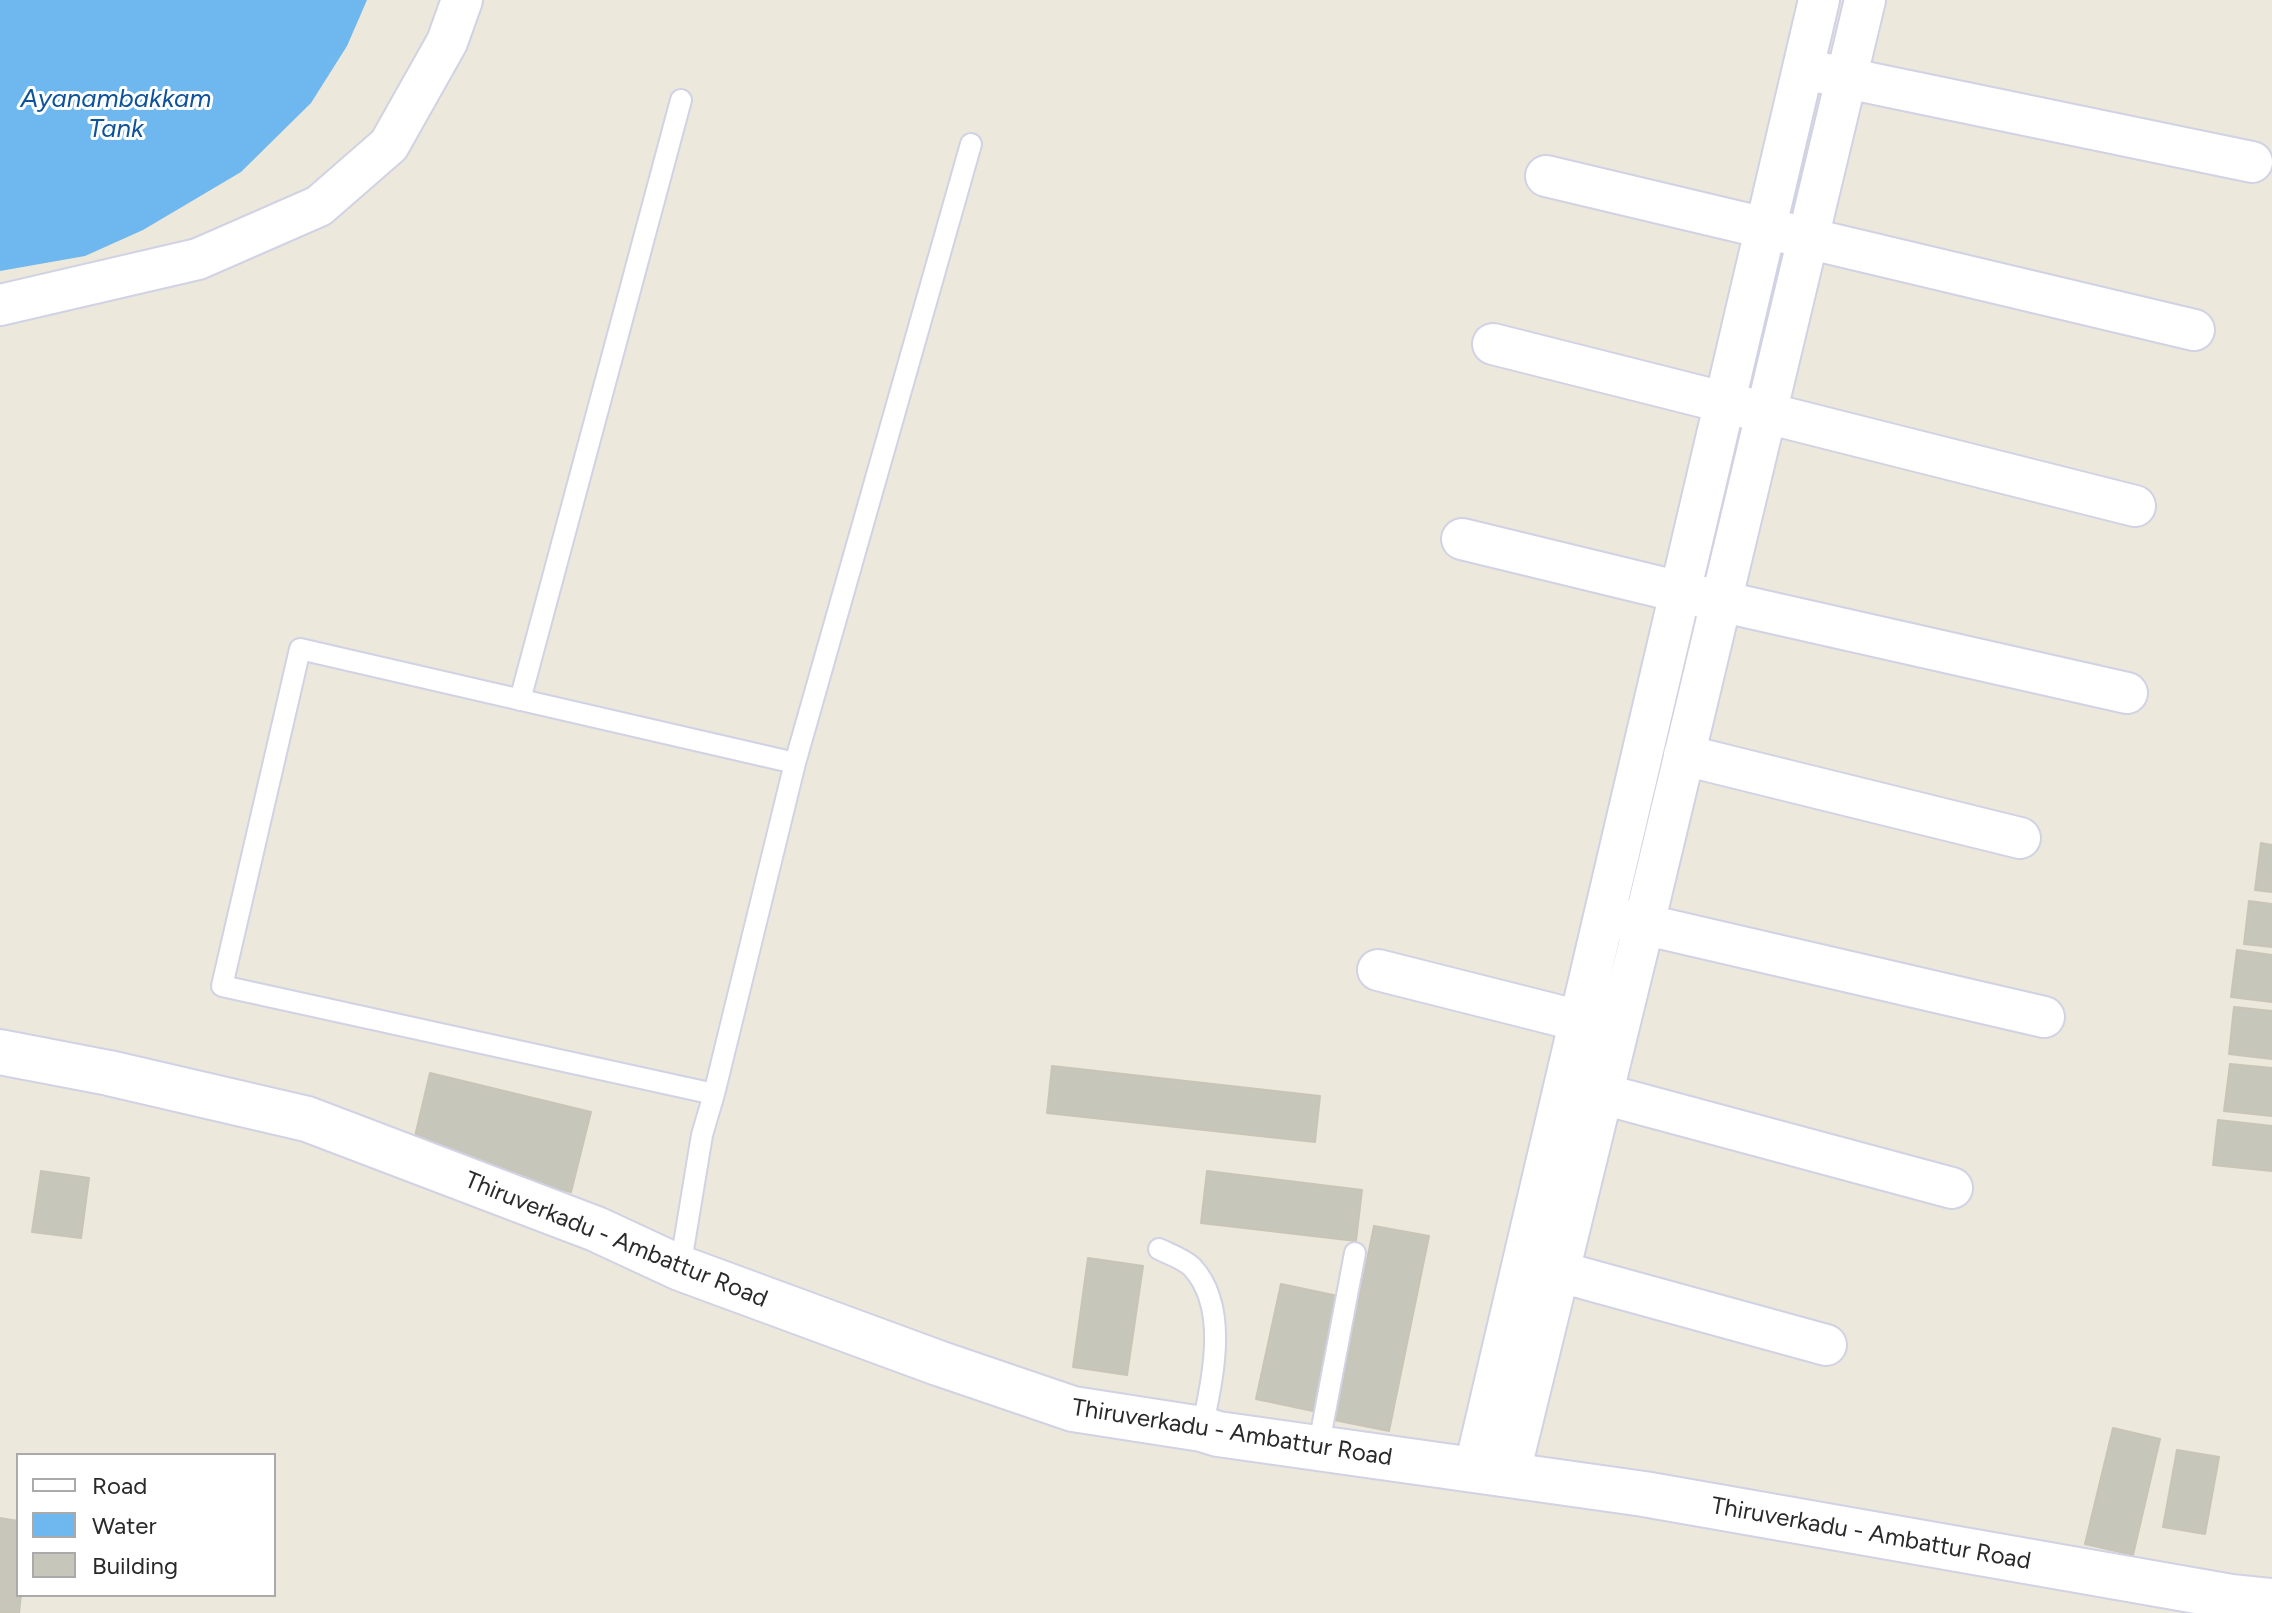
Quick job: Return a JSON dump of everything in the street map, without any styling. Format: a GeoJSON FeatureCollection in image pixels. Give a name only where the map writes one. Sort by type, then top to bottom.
{"type":"FeatureCollection","features":[{"type":"Feature","properties":{"kind":"main road","name":"Thiruverkadu - Ambattur Road"},"geometry":{"type":"LineString","coordinates":[[0,1052],[109,1073],[307,1119],[596,1229],[680,1268],[1073,1409],[1318,1449],[1644,1494],[2215,1594],[2272,1601]]}},
{"type":"Feature","properties":{"kind":"street"},"geometry":{"type":"LineString","coordinates":[[0,305],[198,259],[319,206],[389,145],[447,42],[462,0]]}},
{"type":"Feature","properties":{"kind":"street"},"geometry":{"type":"LineString","coordinates":[[1492,1473],[1541,1267],[1580,1021],[1819,0]]}},
{"type":"Feature","properties":{"kind":"street"},"geometry":{"type":"LineString","coordinates":[[1541,1267],[1603,1094],[1865,0]]}},
{"type":"Feature","properties":{"kind":"street"},"geometry":{"type":"LineString","coordinates":[[1803,69],[2252,162]]}},
{"type":"Feature","properties":{"kind":"street"},"geometry":{"type":"LineString","coordinates":[[1546,176],[2194,330]]}},
{"type":"Feature","properties":{"kind":"street"},"geometry":{"type":"LineString","coordinates":[[1493,344],[2135,506]]}},
{"type":"Feature","properties":{"kind":"street"},"geometry":{"type":"LineString","coordinates":[[1462,539],[1721,602],[2127,693]]}},
{"type":"Feature","properties":{"kind":"street"},"geometry":{"type":"LineString","coordinates":[[1684,755],[2020,838]]}},
{"type":"Feature","properties":{"kind":"street"},"geometry":{"type":"LineString","coordinates":[[1605,915],[2044,1017]]}},
{"type":"Feature","properties":{"kind":"street"},"geometry":{"type":"LineString","coordinates":[[1378,970],[1580,1021]]}},
{"type":"Feature","properties":{"kind":"street"},"geometry":{"type":"LineString","coordinates":[[1603,1094],[1952,1188]]}},
{"type":"Feature","properties":{"kind":"street"},"geometry":{"type":"LineString","coordinates":[[1541,1267],[1826,1345]]}},
{"type":"Feature","properties":{"kind":"lane"},"geometry":{"type":"LineString","coordinates":[[520,700],[681,100]]}},
{"type":"Feature","properties":{"kind":"lane"},"geometry":{"type":"LineString","coordinates":[[680,1268],[702,1135],[795,763],[971,144]]}},
{"type":"Feature","properties":{"kind":"lane"},"geometry":{"type":"LineString","coordinates":[[714,1094],[222,986],[300,649],[795,763]]}},
{"type":"Feature","properties":{"kind":"lane"},"geometry":{"type":"LineString","coordinates":[[1159,1249],[1190,1265],[1209,1291],[1216,1345],[1202,1429]]}},
{"type":"Feature","properties":{"kind":"lane"},"geometry":{"type":"LineString","coordinates":[[1318,1449],[1355,1253]]}},
{"type":"Feature","properties":{"kind":"water","name":"Ayanambakkam Tank"},"geometry":{"type":"Polygon","coordinates":[[[0,0],[367,0],[347,46],[311,103],[241,172],[143,230],[85,256],[0,271],[0,0]]]}},
{"type":"Feature","properties":{"kind":"building"},"geometry":{"type":"Polygon","coordinates":[[[2261,843],[2272,845],[2272,892],[2255,890],[2261,843]]]}},
{"type":"Feature","properties":{"kind":"building"},"geometry":{"type":"Polygon","coordinates":[[[2249,901],[2272,904],[2272,947],[2244,944],[2249,901]]]}},
{"type":"Feature","properties":{"kind":"building"},"geometry":{"type":"Polygon","coordinates":[[[2237,950],[2272,955],[2272,1002],[2231,997],[2237,950]]]}},
{"type":"Feature","properties":{"kind":"building"},"geometry":{"type":"Polygon","coordinates":[[[2234,1007],[2272,1011],[2272,1059],[2229,1054],[2234,1007]]]}},
{"type":"Feature","properties":{"kind":"building"},"geometry":{"type":"Polygon","coordinates":[[[2230,1064],[2272,1068],[2272,1116],[2224,1111],[2230,1064]]]}},
{"type":"Feature","properties":{"kind":"building"},"geometry":{"type":"Polygon","coordinates":[[[1052,1066],[1320,1096],[1315,1142],[1047,1113],[1052,1066]]]}},
{"type":"Feature","properties":{"kind":"building"},"geometry":{"type":"Polygon","coordinates":[[[430,1073],[591,1112],[571,1192],[411,1153],[430,1073]]]}},
{"type":"Feature","properties":{"kind":"building"},"geometry":{"type":"Polygon","coordinates":[[[2218,1120],[2272,1126],[2272,1171],[2213,1165],[2218,1120]]]}},
{"type":"Feature","properties":{"kind":"building"},"geometry":{"type":"Polygon","coordinates":[[[41,1171],[89,1178],[81,1238],[32,1232],[41,1171]]]}},
{"type":"Feature","properties":{"kind":"building"},"geometry":{"type":"Polygon","coordinates":[[[1207,1171],[1362,1190],[1356,1241],[1201,1223],[1207,1171]]]}},
{"type":"Feature","properties":{"kind":"building"},"geometry":{"type":"Polygon","coordinates":[[[1374,1226],[1429,1236],[1389,1431],[1334,1420],[1374,1226]]]}},
{"type":"Feature","properties":{"kind":"building"},"geometry":{"type":"Polygon","coordinates":[[[1088,1258],[1143,1266],[1127,1375],[1073,1367],[1088,1258]]]}},
{"type":"Feature","properties":{"kind":"building"},"geometry":{"type":"Polygon","coordinates":[[[1281,1284],[1338,1296],[1313,1411],[1256,1399],[1281,1284]]]}},
{"type":"Feature","properties":{"kind":"building"},"geometry":{"type":"Polygon","coordinates":[[[2113,1428],[2160,1439],[2133,1555],[2085,1544],[2113,1428]]]}},
{"type":"Feature","properties":{"kind":"building"},"geometry":{"type":"Polygon","coordinates":[[[2177,1450],[2219,1457],[2205,1534],[2163,1527],[2177,1450]]]}},
{"type":"Feature","properties":{"kind":"building"},"geometry":{"type":"Polygon","coordinates":[[[0,1518],[16,1521],[16,1597],[21,1597],[19,1613],[0,1613],[0,1518]]]}}]}
